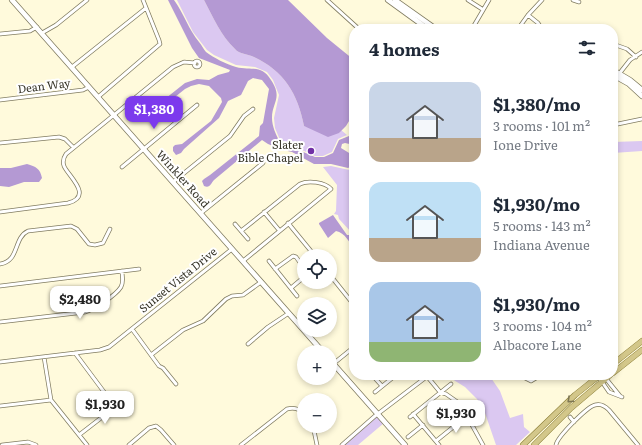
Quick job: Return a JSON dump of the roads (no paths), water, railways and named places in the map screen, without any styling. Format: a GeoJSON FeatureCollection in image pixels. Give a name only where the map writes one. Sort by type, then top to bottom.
{"type":"FeatureCollection","features":[{"type":"Feature","properties":{"kind":"main road"},"geometry":{"type":"LineString","coordinates":[[618,360],[642,341]]}},
{"type":"Feature","properties":{"kind":"main road"},"geometry":{"type":"LineString","coordinates":[[618,369],[642,350]]}},
{"type":"Feature","properties":{"kind":"main road"},"geometry":{"type":"LineString","coordinates":[[523,445],[575,395],[598,380]]}},
{"type":"Feature","properties":{"kind":"main road"},"geometry":{"type":"LineString","coordinates":[[534,445],[599,380]]}},
{"type":"Feature","properties":{"kind":"street"},"geometry":{"type":"LineString","coordinates":[[42,33],[56,25],[87,0]]}},
{"type":"Feature","properties":{"kind":"street"},"geometry":{"type":"LineString","coordinates":[[98,96],[160,44],[143,0]]}},
{"type":"Feature","properties":{"kind":"street"},"geometry":{"type":"LineString","coordinates":[[327,0],[353,24]]}},
{"type":"Feature","properties":{"kind":"street"},"geometry":{"type":"LineString","coordinates":[[388,0],[421,24]]}},
{"type":"Feature","properties":{"kind":"street"},"geometry":{"type":"LineString","coordinates":[[395,0],[429,24]]}},
{"type":"Feature","properties":{"kind":"street"},"geometry":{"type":"LineString","coordinates":[[468,0],[482,9]]}},
{"type":"Feature","properties":{"kind":"street"},"geometry":{"type":"LineString","coordinates":[[474,24],[488,0]]}},
{"type":"Feature","properties":{"kind":"street"},"geometry":{"type":"LineString","coordinates":[[522,24],[542,0]]}},
{"type":"Feature","properties":{"kind":"street"},"geometry":{"type":"LineString","coordinates":[[573,0],[579,2]]}},
{"type":"Feature","properties":{"kind":"street","name":"Winkler Road"},"geometry":{"type":"LineString","coordinates":[[15,1],[317,345]]}},
{"type":"Feature","properties":{"kind":"street"},"geometry":{"type":"LineString","coordinates":[[72,67],[146,8]]}},
{"type":"Feature","properties":{"kind":"street"},"geometry":{"type":"LineString","coordinates":[[528,15],[539,24]]}},
{"type":"Feature","properties":{"kind":"street"},"geometry":{"type":"LineString","coordinates":[[0,34],[30,30],[37,27]]}},
{"type":"Feature","properties":{"kind":"street"},"geometry":{"type":"LineString","coordinates":[[618,46],[627,49],[636,56]]}},
{"type":"Feature","properties":{"kind":"street"},"geometry":{"type":"LineString","coordinates":[[618,73],[630,60],[642,52]]}},
{"type":"Feature","properties":{"kind":"street"},"geometry":{"type":"LineString","coordinates":[[0,212],[68,203],[75,200],[79,192],[78,186],[63,163],[66,154],[173,67],[184,62],[195,63]]}},
{"type":"Feature","properties":{"kind":"street"},"geometry":{"type":"LineString","coordinates":[[618,76],[642,90]]}},
{"type":"Feature","properties":{"kind":"street"},"geometry":{"type":"LineString","coordinates":[[618,76],[642,96]]}},
{"type":"Feature","properties":{"kind":"street","name":"Dean Way"},"geometry":{"type":"LineString","coordinates":[[0,100],[83,90],[89,87]]}},
{"type":"Feature","properties":{"kind":"street"},"geometry":{"type":"LineString","coordinates":[[122,167],[197,105]]}},
{"type":"Feature","properties":{"kind":"street"},"geometry":{"type":"LineString","coordinates":[[173,182],[230,136],[244,116],[253,109]]}},
{"type":"Feature","properties":{"kind":"street"},"geometry":{"type":"LineString","coordinates":[[618,124],[642,120]]}},
{"type":"Feature","properties":{"kind":"street"},"geometry":{"type":"LineString","coordinates":[[0,143],[59,137],[65,139],[73,147]]}},
{"type":"Feature","properties":{"kind":"street"},"geometry":{"type":"LineString","coordinates":[[201,213],[263,163]]}},
{"type":"Feature","properties":{"kind":"street"},"geometry":{"type":"LineString","coordinates":[[241,231],[303,182],[324,184],[329,186],[331,189],[243,261]]}},
{"type":"Feature","properties":{"kind":"street"},"geometry":{"type":"LineString","coordinates":[[264,212],[279,230]]}},
{"type":"Feature","properties":{"kind":"street"},"geometry":{"type":"LineString","coordinates":[[288,223],[309,249]]}},
{"type":"Feature","properties":{"kind":"street"},"geometry":{"type":"LineString","coordinates":[[235,224],[248,239]]}},
{"type":"Feature","properties":{"kind":"street"},"geometry":{"type":"LineString","coordinates":[[0,264],[10,260],[23,235],[28,231],[71,226],[77,229],[89,244],[92,245],[103,243],[110,229]]}},
{"type":"Feature","properties":{"kind":"street","name":"Sunset Vista Drive"},"geometry":{"type":"LineString","coordinates":[[0,362],[106,348],[117,341],[232,248]]}},
{"type":"Feature","properties":{"kind":"street"},"geometry":{"type":"LineString","coordinates":[[275,269],[293,256],[297,260]]}},
{"type":"Feature","properties":{"kind":"street"},"geometry":{"type":"LineString","coordinates":[[269,261],[297,296]]}},
{"type":"Feature","properties":{"kind":"street"},"geometry":{"type":"LineString","coordinates":[[0,286],[139,269]]}},
{"type":"Feature","properties":{"kind":"street"},"geometry":{"type":"LineString","coordinates":[[0,322],[92,310],[122,286],[122,271]]}},
{"type":"Feature","properties":{"kind":"street"},"geometry":{"type":"LineString","coordinates":[[151,355],[183,330],[203,321],[226,299],[232,296],[243,295],[261,282]]}},
{"type":"Feature","properties":{"kind":"street"},"geometry":{"type":"LineString","coordinates":[[291,288],[297,283]]}},
{"type":"Feature","properties":{"kind":"street"},"geometry":{"type":"LineString","coordinates":[[337,284],[349,299]]}},
{"type":"Feature","properties":{"kind":"street"},"geometry":{"type":"LineString","coordinates":[[248,344],[268,327],[289,313]]}},
{"type":"Feature","properties":{"kind":"street"},"geometry":{"type":"LineString","coordinates":[[132,329],[151,355],[176,384]]}},
{"type":"Feature","properties":{"kind":"street"},"geometry":{"type":"LineString","coordinates":[[337,359],[349,350]]}},
{"type":"Feature","properties":{"kind":"street"},"geometry":{"type":"LineString","coordinates":[[75,353],[113,404],[110,411],[79,435]]}},
{"type":"Feature","properties":{"kind":"street"},"geometry":{"type":"LineString","coordinates":[[44,357],[51,400],[87,445]]}},
{"type":"Feature","properties":{"kind":"street"},"geometry":{"type":"LineString","coordinates":[[337,368],[404,444]]}},
{"type":"Feature","properties":{"kind":"street"},"geometry":{"type":"LineString","coordinates":[[377,380],[382,386]]}},
{"type":"Feature","properties":{"kind":"street"},"geometry":{"type":"LineString","coordinates":[[375,392],[390,380]]}},
{"type":"Feature","properties":{"kind":"street"},"geometry":{"type":"LineString","coordinates":[[342,445],[423,380]]}},
{"type":"Feature","properties":{"kind":"street"},"geometry":{"type":"LineString","coordinates":[[431,380],[440,392],[446,394],[463,406],[467,411],[467,416],[481,444]]}},
{"type":"Feature","properties":{"kind":"street"},"geometry":{"type":"LineString","coordinates":[[603,380],[609,392],[622,397],[605,380]]}},
{"type":"Feature","properties":{"kind":"street"},"geometry":{"type":"LineString","coordinates":[[410,417],[451,384]]}},
{"type":"Feature","properties":{"kind":"street"},"geometry":{"type":"LineString","coordinates":[[0,406],[51,400]]}},
{"type":"Feature","properties":{"kind":"street"},"geometry":{"type":"LineString","coordinates":[[556,445],[558,439],[593,405],[604,405],[638,445]]}},
{"type":"Feature","properties":{"kind":"street"},"geometry":{"type":"LineString","coordinates":[[241,445],[287,409],[297,408]]}},
{"type":"Feature","properties":{"kind":"street"},"geometry":{"type":"LineString","coordinates":[[413,414],[439,445]]}},
{"type":"Feature","properties":{"kind":"street"},"geometry":{"type":"LineString","coordinates":[[436,441],[467,416]]}},
{"type":"Feature","properties":{"kind":"street"},"geometry":{"type":"LineString","coordinates":[[570,417],[574,422]]}},
{"type":"Feature","properties":{"kind":"street"},"geometry":{"type":"LineString","coordinates":[[408,437],[423,425]]}},
{"type":"Feature","properties":{"kind":"street"},"geometry":{"type":"LineString","coordinates":[[129,445],[150,428],[156,426],[162,430],[174,445]]}},
{"type":"Feature","properties":{"kind":"street"},"geometry":{"type":"LineString","coordinates":[[314,433],[317,445]]}},
{"type":"Feature","properties":{"kind":"street"},"geometry":{"type":"LineString","coordinates":[[2,445],[28,442],[36,445]]}},
{"type":"Feature","properties":{"kind":"place","name":"Slater Bible Chapel"},"geometry":{"type":"Point","coordinates":[311,151]}}]}
